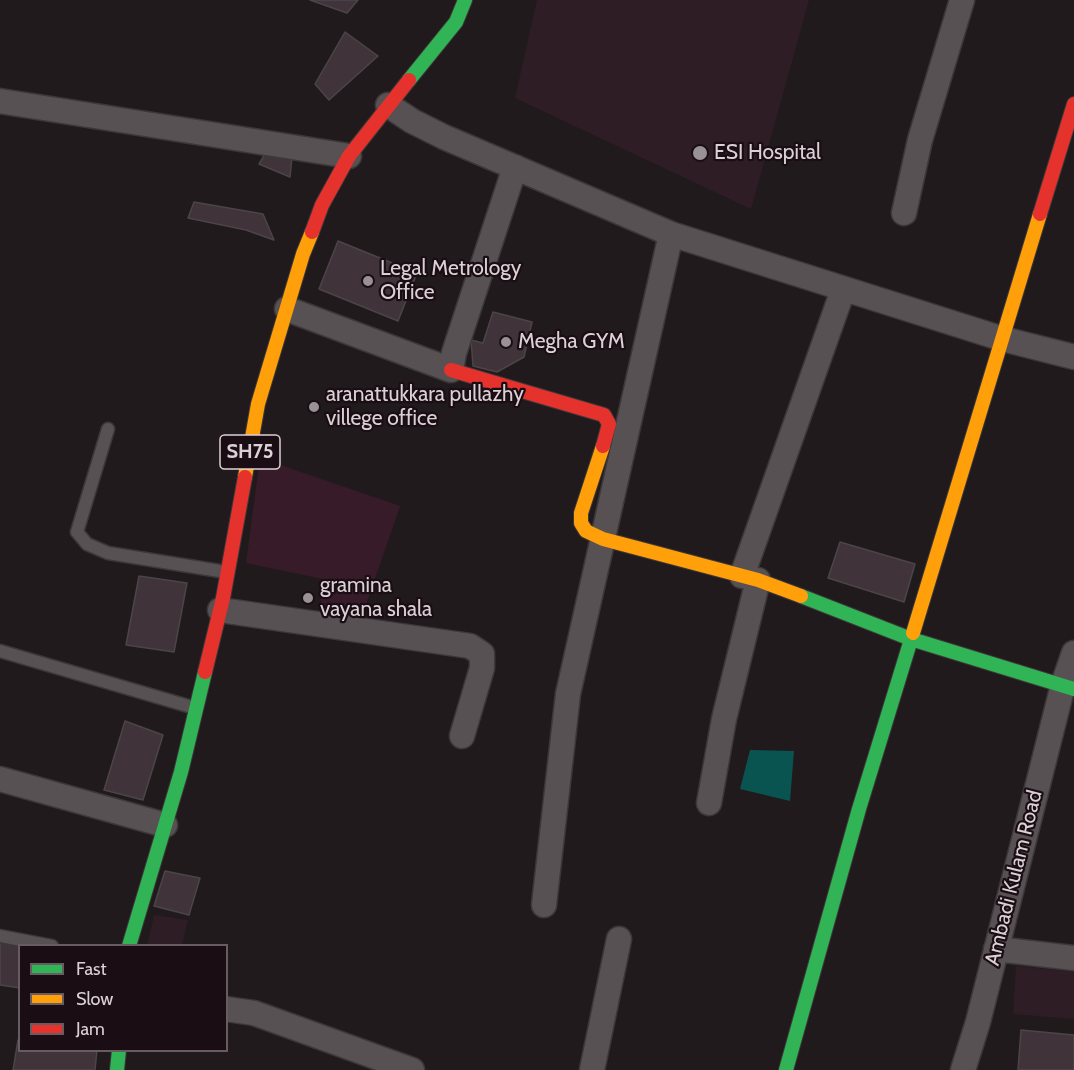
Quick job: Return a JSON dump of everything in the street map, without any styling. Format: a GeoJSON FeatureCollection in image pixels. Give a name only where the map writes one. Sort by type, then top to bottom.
{"type":"FeatureCollection","features":[{"type":"Feature","properties":{"kind":"street","name":"SH75"},"geometry":{"type":"LineString","coordinates":[[129,944],[181,772],[228,573],[258,404],[303,254],[322,205],[349,156],[456,22],[465,0]]}},
{"type":"Feature","properties":{"kind":"street"},"geometry":{"type":"LineString","coordinates":[[904,213],[920,140],[962,0]]}},
{"type":"Feature","properties":{"kind":"street"},"geometry":{"type":"LineString","coordinates":[[0,101],[349,156]]}},
{"type":"Feature","properties":{"kind":"street"},"geometry":{"type":"LineString","coordinates":[[786,1070],[860,809],[1074,104]]}},
{"type":"Feature","properties":{"kind":"street"},"geometry":{"type":"LineString","coordinates":[[388,105],[411,121],[444,137],[671,234],[843,290],[1004,339],[1074,357]]}},
{"type":"Feature","properties":{"kind":"street"},"geometry":{"type":"LineString","coordinates":[[451,370],[454,353],[514,167]]}},
{"type":"Feature","properties":{"kind":"street"},"geometry":{"type":"LineString","coordinates":[[544,905],[568,694],[671,234]]}},
{"type":"Feature","properties":{"kind":"street"},"geometry":{"type":"LineString","coordinates":[[709,804],[750,578],[843,290]]}},
{"type":"Feature","properties":{"kind":"street"},"geometry":{"type":"LineString","coordinates":[[287,309],[451,370],[603,415],[609,424],[581,513],[581,524],[586,531],[603,539],[750,578],[911,639],[1069,687]]}},
{"type":"Feature","properties":{"kind":"street"},"geometry":{"type":"LineString","coordinates":[[220,610],[470,646],[482,654],[482,668],[462,736]]}},
{"type":"Feature","properties":{"kind":"street","name":"Ambadi Kulam Road"},"geometry":{"type":"LineString","coordinates":[[963,1070],[1069,687],[1074,653]]}},
{"type":"Feature","properties":{"kind":"street"},"geometry":{"type":"LineString","coordinates":[[0,779],[165,825]]}},
{"type":"Feature","properties":{"kind":"street"},"geometry":{"type":"LineString","coordinates":[[592,1070],[619,939]]}},
{"type":"Feature","properties":{"kind":"street"},"geometry":{"type":"LineString","coordinates":[[996,950],[1074,958]]}},
{"type":"Feature","properties":{"kind":"street"},"geometry":{"type":"LineString","coordinates":[[228,1009],[254,1013],[412,1070]]}},
{"type":"Feature","properties":{"kind":"street"},"geometry":{"type":"LineString","coordinates":[[117,1070],[119,1052]]}},
{"type":"Feature","properties":{"kind":"lane"},"geometry":{"type":"LineString","coordinates":[[108,429],[77,532],[87,544],[108,554],[228,573]]}},
{"type":"Feature","properties":{"kind":"lane"},"geometry":{"type":"LineString","coordinates":[[0,651],[196,708]]}},
{"type":"Feature","properties":{"kind":"lane"},"geometry":{"type":"LineString","coordinates":[[0,936],[46,944]]}},
{"type":"Feature","properties":{"kind":"shaded area","name":"ESI Hospital"},"geometry":{"type":"Polygon","coordinates":[[[537,0],[809,0],[751,209],[515,98],[537,0]]]}},
{"type":"Feature","properties":{"kind":"shaded area"},"geometry":{"type":"Polygon","coordinates":[[[260,458],[400,506],[360,622],[320,612],[323,579],[246,563],[260,458]]]}},
{"type":"Feature","properties":{"kind":"shaded area"},"geometry":{"type":"Polygon","coordinates":[[[154,915],[188,920],[182,944],[147,944],[154,915]]]}},
{"type":"Feature","properties":{"kind":"shaded area"},"geometry":{"type":"Polygon","coordinates":[[[1016,966],[1074,972],[1074,1019],[1013,1014],[1016,966]]]}},
{"type":"Feature","properties":{"kind":"water"},"geometry":{"type":"Polygon","coordinates":[[[750,750],[794,751],[790,801],[740,789],[750,750]]]}},
{"type":"Feature","properties":{"kind":"building"},"geometry":{"type":"Polygon","coordinates":[[[310,0],[358,0],[347,13],[310,0]]]}},
{"type":"Feature","properties":{"kind":"building"},"geometry":{"type":"Polygon","coordinates":[[[345,32],[378,56],[329,100],[315,84],[345,32]]]}},
{"type":"Feature","properties":{"kind":"building"},"geometry":{"type":"Polygon","coordinates":[[[268,149],[292,157],[290,177],[259,164],[268,149]]]}},
{"type":"Feature","properties":{"kind":"building"},"geometry":{"type":"Polygon","coordinates":[[[194,202],[263,214],[274,240],[246,230],[188,218],[194,202]]]}},
{"type":"Feature","properties":{"kind":"building","name":"Legal Metrology Office"},"geometry":{"type":"Polygon","coordinates":[[[338,241],[417,273],[398,321],[319,289],[338,241]]]}},
{"type":"Feature","properties":{"kind":"building","name":"Megha GYM"},"geometry":{"type":"Polygon","coordinates":[[[493,312],[532,322],[524,357],[497,372],[473,366],[471,340],[483,343],[493,312]]]}},
{"type":"Feature","properties":{"kind":"building"},"geometry":{"type":"Polygon","coordinates":[[[840,542],[915,564],[904,602],[828,578],[840,542]]]}},
{"type":"Feature","properties":{"kind":"building"},"geometry":{"type":"Polygon","coordinates":[[[139,576],[187,583],[174,652],[126,645],[139,576]]]}},
{"type":"Feature","properties":{"kind":"building"},"geometry":{"type":"Polygon","coordinates":[[[125,721],[163,735],[143,800],[104,790],[125,721]]]}},
{"type":"Feature","properties":{"kind":"building"},"geometry":{"type":"Polygon","coordinates":[[[165,871],[200,878],[189,915],[154,906],[165,871]]]}},
{"type":"Feature","properties":{"kind":"building"},"geometry":{"type":"Polygon","coordinates":[[[0,942],[18,946],[18,988],[0,985],[0,942]]]}},
{"type":"Feature","properties":{"kind":"building"},"geometry":{"type":"Polygon","coordinates":[[[1021,1030],[1074,1035],[1074,1070],[1018,1070],[1021,1030]]]}},
{"type":"Feature","properties":{"kind":"building"},"geometry":{"type":"Polygon","coordinates":[[[18,1040],[18,1052],[97,1052],[95,1070],[13,1070],[18,1040]]]}},
{"type":"Feature","properties":{"kind":"traffic: fast"},"geometry":{"type":"LineString","coordinates":[[409,80],[456,22],[465,0]]}},
{"type":"Feature","properties":{"kind":"traffic: fast"},"geometry":{"type":"LineString","coordinates":[[801,596],[911,639],[1074,689]]}},
{"type":"Feature","properties":{"kind":"traffic: fast"},"geometry":{"type":"LineString","coordinates":[[786,1070],[859,809],[913,633]]}},
{"type":"Feature","properties":{"kind":"traffic: fast"},"geometry":{"type":"LineString","coordinates":[[130,944],[181,772],[205,672]]}},
{"type":"Feature","properties":{"kind":"traffic: fast"},"geometry":{"type":"LineString","coordinates":[[117,1070],[119,1052]]}},
{"type":"Feature","properties":{"kind":"traffic: slow"},"geometry":{"type":"LineString","coordinates":[[913,633],[1040,214]]}},
{"type":"Feature","properties":{"kind":"traffic: slow"},"geometry":{"type":"LineString","coordinates":[[245,477],[258,404],[303,254],[312,232]]}},
{"type":"Feature","properties":{"kind":"traffic: slow"},"geometry":{"type":"LineString","coordinates":[[603,446],[581,513],[581,523],[586,531],[603,539],[758,580],[801,596]]}},
{"type":"Feature","properties":{"kind":"traffic: jam"},"geometry":{"type":"LineString","coordinates":[[312,232],[322,205],[349,156],[409,80]]}},
{"type":"Feature","properties":{"kind":"traffic: jam"},"geometry":{"type":"LineString","coordinates":[[1040,214],[1074,104]]}},
{"type":"Feature","properties":{"kind":"traffic: jam"},"geometry":{"type":"LineString","coordinates":[[451,370],[604,415],[609,424],[603,446]]}},
{"type":"Feature","properties":{"kind":"traffic: jam"},"geometry":{"type":"LineString","coordinates":[[205,672],[223,598],[245,477]]}},
{"type":"Feature","properties":{"kind":"place","name":"ESI Hospital"},"geometry":{"type":"Point","coordinates":[700,153]}},
{"type":"Feature","properties":{"kind":"place","name":"Legal Metrology Office"},"geometry":{"type":"Point","coordinates":[368,281]}},
{"type":"Feature","properties":{"kind":"place","name":"Megha GYM"},"geometry":{"type":"Point","coordinates":[506,342]}},
{"type":"Feature","properties":{"kind":"place","name":"aranattukkara pullazhy villege office"},"geometry":{"type":"Point","coordinates":[314,407]}},
{"type":"Feature","properties":{"kind":"place","name":"gramina vayana shala"},"geometry":{"type":"Point","coordinates":[308,598]}}]}
